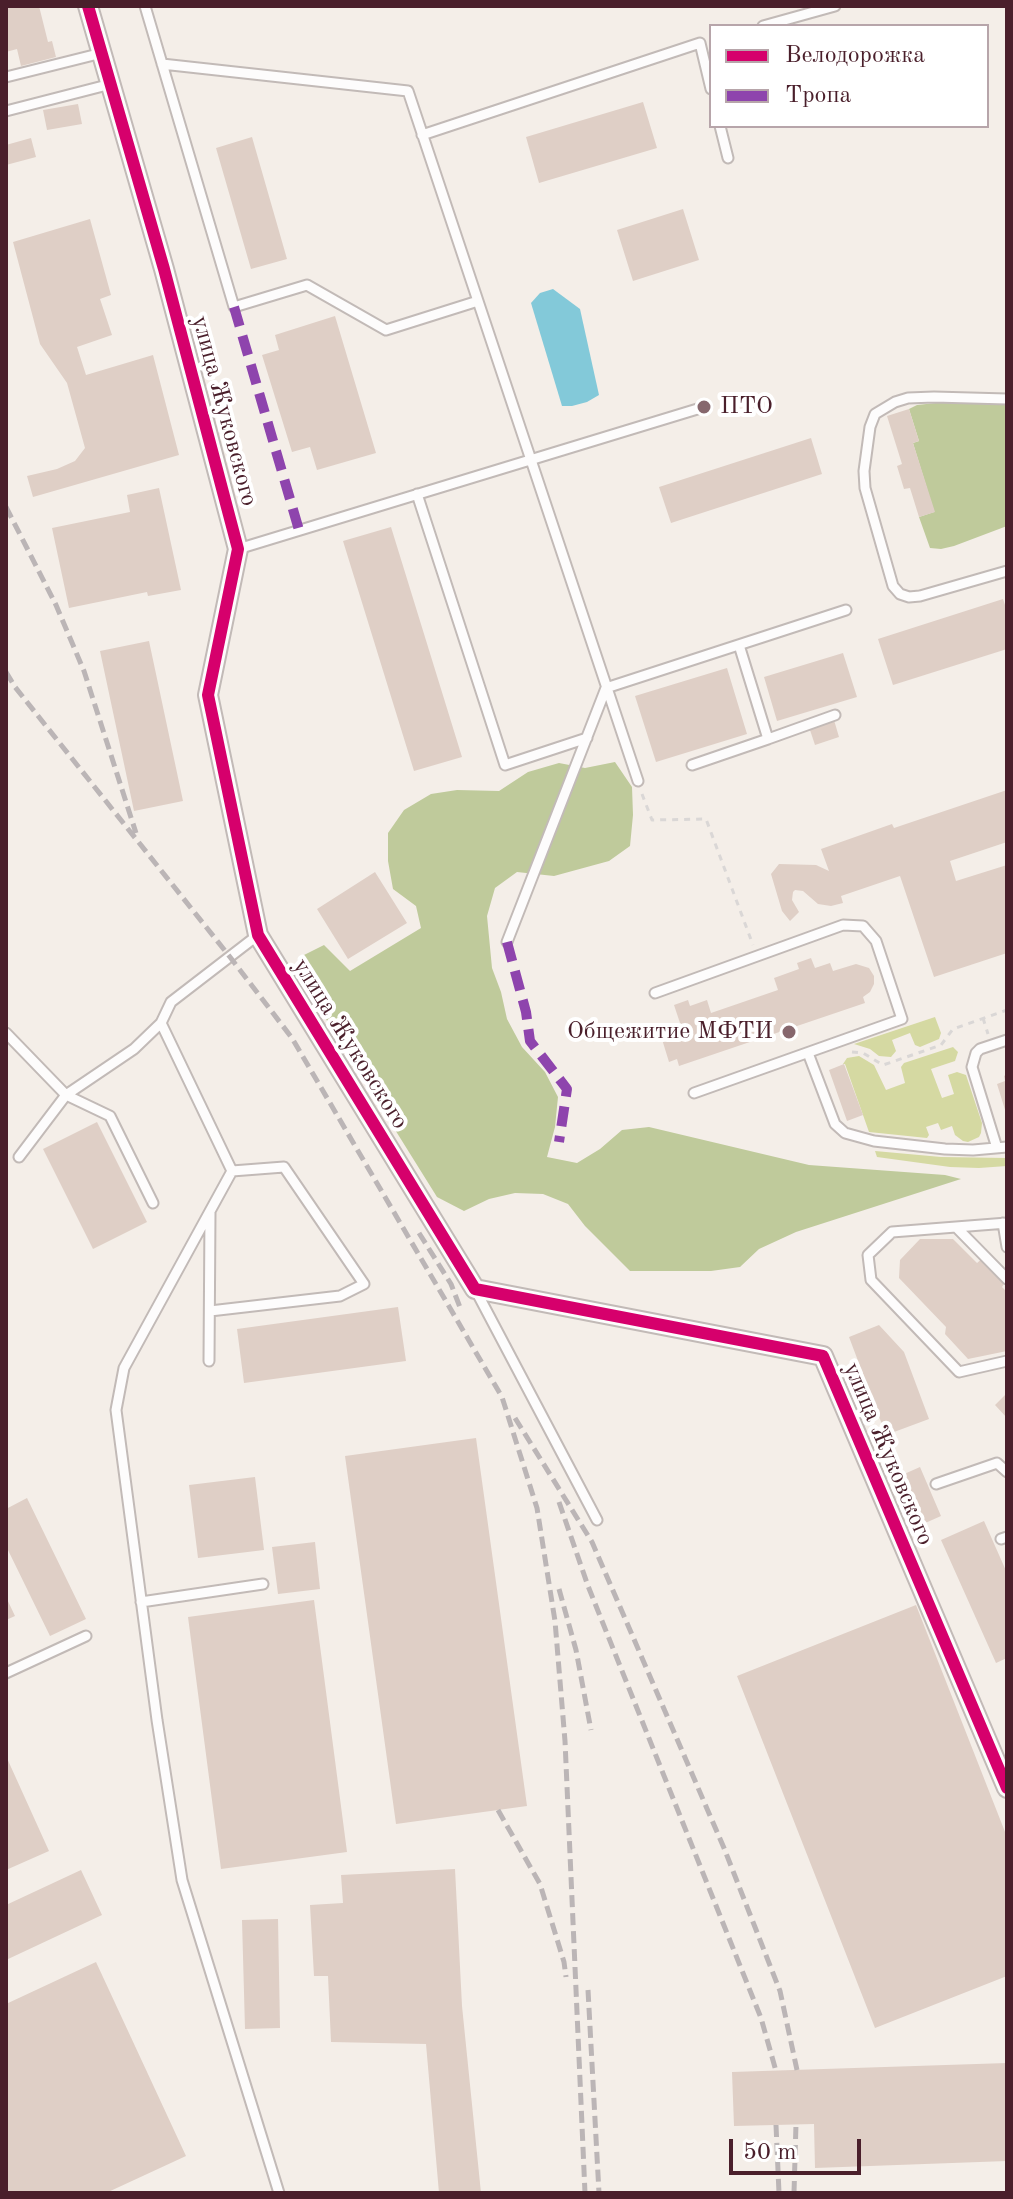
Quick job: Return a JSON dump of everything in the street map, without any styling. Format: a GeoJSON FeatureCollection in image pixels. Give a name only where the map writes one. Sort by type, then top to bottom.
{"type":"FeatureCollection","features":[{"type":"Feature","properties":{"kind":"street","name":"улица Жуковского"},"geometry":{"type":"LineString","coordinates":[[88,6],[164,269],[238,549],[208,695],[258,935],[475,1289],[823,1356],[1007,1788]]}},
{"type":"Feature","properties":{"kind":"lane"},"geometry":{"type":"LineString","coordinates":[[145,6],[234,307],[307,285],[386,330],[478,301]]}},
{"type":"Feature","properties":{"kind":"lane"},"geometry":{"type":"LineString","coordinates":[[770,24],[835,6]]}},
{"type":"Feature","properties":{"kind":"lane"},"geometry":{"type":"LineString","coordinates":[[422,135],[709,41]]}},
{"type":"Feature","properties":{"kind":"lane"},"geometry":{"type":"LineString","coordinates":[[700,43],[709,81]]}},
{"type":"Feature","properties":{"kind":"lane"},"geometry":{"type":"LineString","coordinates":[[6,77],[102,53]]}},
{"type":"Feature","properties":{"kind":"lane"},"geometry":{"type":"LineString","coordinates":[[162,64],[408,91],[638,781]]}},
{"type":"Feature","properties":{"kind":"lane"},"geometry":{"type":"LineString","coordinates":[[6,111],[111,84]]}},
{"type":"Feature","properties":{"kind":"lane"},"geometry":{"type":"LineString","coordinates":[[720,128],[728,158]]}},
{"type":"Feature","properties":{"kind":"lane"},"geometry":{"type":"LineString","coordinates":[[1007,399],[934,397],[895,402],[875,414],[870,427],[864,471],[865,488],[893,586],[900,594],[920,596],[1007,571]]}},
{"type":"Feature","properties":{"kind":"lane"},"geometry":{"type":"LineString","coordinates":[[238,549],[704,407]]}},
{"type":"Feature","properties":{"kind":"lane"},"geometry":{"type":"LineString","coordinates":[[417,494],[505,765],[587,738]]}},
{"type":"Feature","properties":{"kind":"lane"},"geometry":{"type":"LineString","coordinates":[[606,688],[846,610]]}},
{"type":"Feature","properties":{"kind":"lane"},"geometry":{"type":"LineString","coordinates":[[739,645],[768,739]]}},
{"type":"Feature","properties":{"kind":"lane"},"geometry":{"type":"LineString","coordinates":[[507,942],[606,688]]}},
{"type":"Feature","properties":{"kind":"lane"},"geometry":{"type":"LineString","coordinates":[[692,765],[835,715]]}},
{"type":"Feature","properties":{"kind":"lane"},"geometry":{"type":"LineString","coordinates":[[655,993],[843,925],[863,926],[876,941],[902,1019],[694,1093]]}},
{"type":"Feature","properties":{"kind":"lane"},"geometry":{"type":"LineString","coordinates":[[19,1157],[66,1095],[134,1049],[161,1023],[171,1002],[258,935]]}},
{"type":"Feature","properties":{"kind":"lane"},"geometry":{"type":"LineString","coordinates":[[161,1023],[232,1171]]}},
{"type":"Feature","properties":{"kind":"lane"},"geometry":{"type":"LineString","coordinates":[[6,1033],[66,1095],[110,1116],[153,1203]]}},
{"type":"Feature","properties":{"kind":"lane"},"geometry":{"type":"LineString","coordinates":[[808,1053],[835,1124],[845,1133],[874,1141],[945,1149],[1002,1148],[972,1067],[980,1049],[1007,1040]]}},
{"type":"Feature","properties":{"kind":"lane"},"geometry":{"type":"LineString","coordinates":[[210,1311],[340,1296],[364,1284],[284,1167],[232,1171]]}},
{"type":"Feature","properties":{"kind":"lane"},"geometry":{"type":"LineString","coordinates":[[232,1171],[124,1368],[116,1410],[157,1720],[182,1880],[279,2193]]}},
{"type":"Feature","properties":{"kind":"lane"},"geometry":{"type":"LineString","coordinates":[[209,1361],[210,1211]]}},
{"type":"Feature","properties":{"kind":"lane"},"geometry":{"type":"LineString","coordinates":[[1007,1247],[1005,1223],[892,1232],[868,1255],[871,1280],[959,1372],[1007,1361]]}},
{"type":"Feature","properties":{"kind":"lane"},"geometry":{"type":"LineString","coordinates":[[956,1227],[1007,1279]]}},
{"type":"Feature","properties":{"kind":"lane"},"geometry":{"type":"LineString","coordinates":[[475,1289],[597,1520]]}},
{"type":"Feature","properties":{"kind":"lane"},"geometry":{"type":"LineString","coordinates":[[936,1484],[997,1463],[1007,1472]]}},
{"type":"Feature","properties":{"kind":"lane"},"geometry":{"type":"LineString","coordinates":[[141,1602],[263,1584]]}},
{"type":"Feature","properties":{"kind":"lane"},"geometry":{"type":"LineString","coordinates":[[6,1673],[86,1636]]}},
{"type":"Feature","properties":{"kind":"path"},"geometry":{"type":"LineString","coordinates":[[638,781],[652,820],[706,819],[757,956]]}},
{"type":"Feature","properties":{"kind":"path"},"geometry":{"type":"LineString","coordinates":[[849,1053],[863,1053],[883,1065],[941,1045],[953,1029],[1007,1010]]}},
{"type":"Feature","properties":{"kind":"path"},"geometry":{"type":"LineString","coordinates":[[983,1018],[990,1038]]}},
{"type":"Feature","properties":{"kind":"green space"},"geometry":{"type":"Polygon","coordinates":[[[945,402],[1007,404],[1007,526],[941,549],[930,548],[919,517],[934,512],[913,443],[919,441],[909,409],[945,402]]]}},
{"type":"Feature","properties":{"kind":"green space"},"geometry":{"type":"Polygon","coordinates":[[[615,762],[632,787],[630,846],[609,861],[554,876],[517,872],[495,888],[487,916],[492,968],[507,1019],[522,1047],[545,1072],[558,1097],[555,1127],[547,1157],[577,1163],[622,1130],[649,1127],[809,1165],[945,1175],[961,1179],[796,1232],[759,1249],[740,1267],[711,1271],[630,1271],[585,1226],[568,1204],[543,1194],[515,1193],[489,1199],[464,1211],[437,1197],[306,987],[298,958],[324,945],[350,971],[421,928],[416,906],[393,889],[388,861],[388,833],[404,810],[431,794],[457,790],[499,791],[528,772],[559,763],[585,768],[615,762]]]}},
{"type":"Feature","properties":{"kind":"green space"},"geometry":{"type":"Polygon","coordinates":[[[935,1017],[941,1033],[939,1039],[920,1047],[915,1045],[910,1033],[892,1040],[896,1051],[891,1057],[879,1056],[870,1049],[854,1044],[935,1017]]]}},
{"type":"Feature","properties":{"kind":"green space"},"geometry":{"type":"Polygon","coordinates":[[[953,1047],[958,1052],[955,1061],[931,1069],[942,1098],[954,1094],[948,1075],[957,1072],[966,1075],[982,1123],[979,1137],[963,1141],[955,1135],[952,1126],[941,1130],[938,1123],[926,1127],[927,1138],[869,1132],[843,1064],[847,1058],[859,1056],[874,1065],[886,1090],[905,1083],[901,1067],[904,1063],[953,1047]]]}},
{"type":"Feature","properties":{"kind":"green space"},"geometry":{"type":"Polygon","coordinates":[[[875,1151],[941,1157],[1007,1158],[1007,1166],[950,1167],[877,1157],[875,1151]]]}},
{"type":"Feature","properties":{"kind":"water"},"geometry":{"type":"Polygon","coordinates":[[[553,289],[580,309],[599,395],[572,406],[562,406],[531,303],[540,293],[553,289]]]}},
{"type":"Feature","properties":{"kind":"building"},"geometry":{"type":"Polygon","coordinates":[[[6,6],[39,6],[48,42],[52,41],[56,57],[21,66],[17,49],[6,52],[6,6]]]}},
{"type":"Feature","properties":{"kind":"building"},"geometry":{"type":"Polygon","coordinates":[[[643,102],[657,148],[539,183],[526,137],[643,102]]]}},
{"type":"Feature","properties":{"kind":"building"},"geometry":{"type":"Polygon","coordinates":[[[78,104],[82,124],[47,130],[43,110],[78,104]]]}},
{"type":"Feature","properties":{"kind":"building"},"geometry":{"type":"Polygon","coordinates":[[[252,137],[287,259],[251,269],[216,148],[252,137]]]}},
{"type":"Feature","properties":{"kind":"building"},"geometry":{"type":"Polygon","coordinates":[[[31,138],[36,157],[6,165],[6,145],[31,138]]]}},
{"type":"Feature","properties":{"kind":"building"},"geometry":{"type":"Polygon","coordinates":[[[683,209],[699,260],[633,281],[617,230],[683,209]]]}},
{"type":"Feature","properties":{"kind":"building"},"geometry":{"type":"Polygon","coordinates":[[[90,219],[111,295],[100,299],[112,335],[77,347],[86,375],[153,355],[179,455],[33,497],[27,476],[75,461],[85,448],[67,383],[40,344],[13,242],[90,219]]]}},
{"type":"Feature","properties":{"kind":"building"},"geometry":{"type":"Polygon","coordinates":[[[335,316],[376,453],[317,470],[310,447],[292,452],[262,355],[279,350],[275,335],[335,316]]]}},
{"type":"Feature","properties":{"kind":"building"},"geometry":{"type":"Polygon","coordinates":[[[909,409],[919,441],[913,443],[935,512],[919,517],[910,488],[904,489],[897,466],[902,464],[887,416],[909,409]]]}},
{"type":"Feature","properties":{"kind":"building"},"geometry":{"type":"Polygon","coordinates":[[[811,438],[822,474],[671,523],[659,487],[811,438]]]}},
{"type":"Feature","properties":{"kind":"building"},"geometry":{"type":"Polygon","coordinates":[[[159,488],[181,590],[148,596],[147,592],[69,608],[52,528],[130,512],[127,495],[159,488]]]}},
{"type":"Feature","properties":{"kind":"building"},"geometry":{"type":"Polygon","coordinates":[[[391,527],[462,757],[414,771],[343,541],[391,527]]]}},
{"type":"Feature","properties":{"kind":"building"},"geometry":{"type":"Polygon","coordinates":[[[1003,599],[1007,604],[1007,649],[893,685],[878,639],[1003,599]]]}},
{"type":"Feature","properties":{"kind":"building"},"geometry":{"type":"Polygon","coordinates":[[[149,641],[183,801],[134,811],[100,651],[149,641]]]}},
{"type":"Feature","properties":{"kind":"building"},"geometry":{"type":"Polygon","coordinates":[[[843,653],[857,697],[777,721],[764,677],[843,653]]]}},
{"type":"Feature","properties":{"kind":"building"},"geometry":{"type":"Polygon","coordinates":[[[727,668],[747,734],[656,762],[635,696],[727,668]]]}},
{"type":"Feature","properties":{"kind":"building"},"geometry":{"type":"Polygon","coordinates":[[[834,720],[839,737],[815,745],[809,727],[834,720]]]}},
{"type":"Feature","properties":{"kind":"building"},"geometry":{"type":"Polygon","coordinates":[[[1007,790],[1007,842],[950,861],[956,881],[1007,865],[1007,953],[934,977],[900,876],[841,896],[843,903],[831,906],[818,904],[803,891],[795,890],[792,900],[799,912],[790,921],[782,911],[771,874],[779,864],[816,865],[829,871],[821,849],[1007,790]]]}},
{"type":"Feature","properties":{"kind":"building"},"geometry":{"type":"Polygon","coordinates":[[[375,872],[407,923],[348,959],[317,909],[375,872]]]}},
{"type":"Feature","properties":{"kind":"building"},"geometry":{"type":"Polygon","coordinates":[[[811,958],[815,968],[830,963],[833,971],[856,964],[869,968],[874,984],[863,997],[865,1003],[679,1066],[677,1059],[669,1062],[661,1036],[669,1033],[667,1027],[680,1023],[674,1005],[688,1000],[690,1006],[707,1000],[711,1013],[778,990],[774,978],[799,969],[797,963],[811,958]]]}},
{"type":"Feature","properties":{"kind":"building"},"geometry":{"type":"Polygon","coordinates":[[[844,1064],[863,1115],[847,1121],[829,1070],[844,1064]]]}},
{"type":"Feature","properties":{"kind":"building"},"geometry":{"type":"Polygon","coordinates":[[[1007,1074],[1006,1113],[997,1084],[1005,1081],[1007,1074]]]}},
{"type":"Feature","properties":{"kind":"building"},"geometry":{"type":"Polygon","coordinates":[[[97,1122],[147,1222],[93,1249],[43,1149],[97,1122]]]}},
{"type":"Feature","properties":{"kind":"building"},"geometry":{"type":"Polygon","coordinates":[[[920,1239],[953,1239],[977,1263],[983,1258],[1006,1281],[1002,1287],[1007,1292],[1007,1351],[968,1359],[945,1334],[946,1327],[899,1278],[900,1260],[920,1239]]]}},
{"type":"Feature","properties":{"kind":"building"},"geometry":{"type":"Polygon","coordinates":[[[398,1307],[406,1361],[244,1383],[237,1329],[398,1307]]]}},
{"type":"Feature","properties":{"kind":"building"},"geometry":{"type":"Polygon","coordinates":[[[879,1325],[904,1352],[929,1419],[886,1435],[849,1337],[879,1325]]]}},
{"type":"Feature","properties":{"kind":"building"},"geometry":{"type":"Polygon","coordinates":[[[1007,1393],[1007,1418],[995,1405],[1007,1393]]]}},
{"type":"Feature","properties":{"kind":"building"},"geometry":{"type":"Polygon","coordinates":[[[476,1438],[527,1806],[396,1824],[345,1456],[476,1438]]]}},
{"type":"Feature","properties":{"kind":"building"},"geometry":{"type":"Polygon","coordinates":[[[920,1467],[941,1516],[923,1524],[902,1475],[920,1467]]]}},
{"type":"Feature","properties":{"kind":"building"},"geometry":{"type":"Polygon","coordinates":[[[255,1477],[264,1550],[198,1558],[189,1485],[255,1477]]]}},
{"type":"Feature","properties":{"kind":"building"},"geometry":{"type":"Polygon","coordinates":[[[27,1498],[86,1619],[50,1636],[6,1546],[6,1509],[27,1498]]]}},
{"type":"Feature","properties":{"kind":"building"},"geometry":{"type":"Polygon","coordinates":[[[984,1521],[1007,1573],[1007,1658],[996,1663],[941,1540],[984,1521]]]}},
{"type":"Feature","properties":{"kind":"building"},"geometry":{"type":"Polygon","coordinates":[[[315,1542],[320,1589],[278,1594],[272,1547],[315,1542]]]}},
{"type":"Feature","properties":{"kind":"building"},"geometry":{"type":"Polygon","coordinates":[[[6,1597],[15,1616],[6,1620],[6,1597]]]}},
{"type":"Feature","properties":{"kind":"building"},"geometry":{"type":"Polygon","coordinates":[[[314,1600],[347,1852],[221,1869],[188,1617],[314,1600]]]}},
{"type":"Feature","properties":{"kind":"building"},"geometry":{"type":"Polygon","coordinates":[[[916,1605],[1007,1837],[1007,1976],[875,2028],[737,1676],[916,1605]]]}},
{"type":"Feature","properties":{"kind":"building"},"geometry":{"type":"Polygon","coordinates":[[[6,1756],[49,1851],[6,1870],[6,1756]]]}},
{"type":"Feature","properties":{"kind":"building"},"geometry":{"type":"Polygon","coordinates":[[[455,1869],[462,2006],[481,2193],[439,2193],[426,2044],[331,2042],[328,1976],[314,1976],[310,1905],[343,1903],[341,1875],[455,1869]]]}},
{"type":"Feature","properties":{"kind":"building"},"geometry":{"type":"Polygon","coordinates":[[[81,1870],[102,1915],[6,1960],[6,1905],[81,1870]]]}},
{"type":"Feature","properties":{"kind":"building"},"geometry":{"type":"Polygon","coordinates":[[[278,1919],[280,2028],[245,2029],[242,1920],[278,1919]]]}},
{"type":"Feature","properties":{"kind":"building"},"geometry":{"type":"Polygon","coordinates":[[[96,1962],[186,2156],[106,2193],[6,2193],[6,2004],[96,1962]]]}},
{"type":"Feature","properties":{"kind":"building"},"geometry":{"type":"Polygon","coordinates":[[[1007,2063],[1007,2161],[815,2168],[814,2124],[734,2126],[732,2072],[1007,2063]]]}},
{"type":"Feature","properties":{"kind":"railway"},"geometry":{"type":"LineString","coordinates":[[6,507],[56,605],[84,671],[136,833]]}},
{"type":"Feature","properties":{"kind":"railway"},"geometry":{"type":"LineString","coordinates":[[6,672],[292,1038],[502,1397],[537,1508],[555,1621],[565,1741],[585,2193]]}},
{"type":"Feature","properties":{"kind":"railway"},"geometry":{"type":"LineString","coordinates":[[419,1233],[451,1284],[461,1310]]}},
{"type":"Feature","properties":{"kind":"railway"},"geometry":{"type":"LineString","coordinates":[[515,1418],[592,1542],[724,1848],[780,1991],[797,2070]]}},
{"type":"Feature","properties":{"kind":"railway"},"geometry":{"type":"LineString","coordinates":[[559,1502],[588,1586],[761,2018],[776,2071]]}},
{"type":"Feature","properties":{"kind":"railway"},"geometry":{"type":"LineString","coordinates":[[559,1589],[576,1650],[591,1730]]}},
{"type":"Feature","properties":{"kind":"railway"},"geometry":{"type":"LineString","coordinates":[[498,1810],[540,1884],[566,1977]]}},
{"type":"Feature","properties":{"kind":"railway"},"geometry":{"type":"LineString","coordinates":[[588,1990],[599,2193]]}},
{"type":"Feature","properties":{"kind":"railway"},"geometry":{"type":"LineString","coordinates":[[794,2193],[796,2124]]}},
{"type":"Feature","properties":{"kind":"railway"},"geometry":{"type":"LineString","coordinates":[[776,2125],[779,2193]]}},
{"type":"Feature","properties":{"kind":"marked path"},"geometry":{"type":"LineString","coordinates":[[234,307],[299,530]]}},
{"type":"Feature","properties":{"kind":"marked path"},"geometry":{"type":"LineString","coordinates":[[507,942],[526,1012],[530,1041],[567,1089],[559,1142]]}},
{"type":"Feature","properties":{"kind":"cycle path"},"geometry":{"type":"LineString","coordinates":[[88,6],[164,269],[238,549],[208,695],[258,935],[475,1289],[823,1356],[1007,1788]]}},
{"type":"Feature","properties":{"kind":"place","name":"ПТО"},"geometry":{"type":"Point","coordinates":[704,407]}},
{"type":"Feature","properties":{"kind":"place","name":"Общежитие МФТИ"},"geometry":{"type":"Point","coordinates":[789,1032]}}]}
